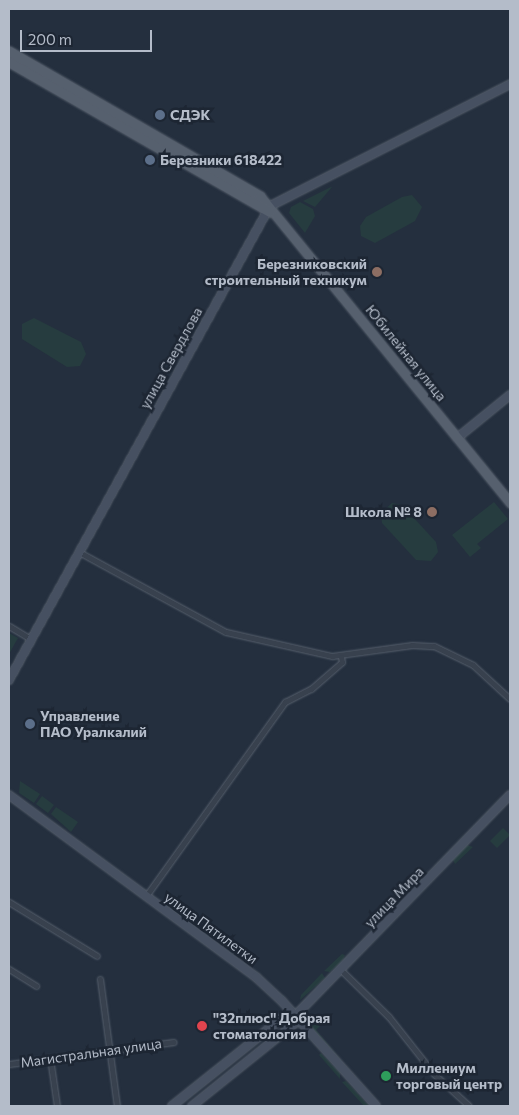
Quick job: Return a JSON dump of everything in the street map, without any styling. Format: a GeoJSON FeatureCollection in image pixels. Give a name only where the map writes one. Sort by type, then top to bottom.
{"type":"FeatureCollection","features":[{"type":"Feature","properties":{"kind":"main road","name":"Юбилейная улица"},"geometry":{"type":"LineString","coordinates":[[9,51],[247,187],[281,219],[510,503]]}},
{"type":"Feature","properties":{"kind":"main road","name":"Юбилейная улица"},"geometry":{"type":"LineString","coordinates":[[9,62],[268,208]]}},
{"type":"Feature","properties":{"kind":"main road"},"geometry":{"type":"LineString","coordinates":[[268,208],[510,84]]}},
{"type":"Feature","properties":{"kind":"main road","name":"улица Свердлова"},"geometry":{"type":"LineString","coordinates":[[9,680],[268,208]]}},
{"type":"Feature","properties":{"kind":"main road"},"geometry":{"type":"LineString","coordinates":[[457,438],[510,395]]}},
{"type":"Feature","properties":{"kind":"main road","name":"улица Пятилетки"},"geometry":{"type":"LineString","coordinates":[[9,795],[256,977],[295,1016],[376,1106]]}},
{"type":"Feature","properties":{"kind":"main road","name":"улица Мира"},"geometry":{"type":"LineString","coordinates":[[192,1106],[295,1016],[510,795]]}},
{"type":"Feature","properties":{"kind":"main road","name":"улица Мира"},"geometry":{"type":"LineString","coordinates":[[172,1106],[295,1016]]}},
{"type":"Feature","properties":{"kind":"street"},"geometry":{"type":"LineString","coordinates":[[79,552],[226,632],[341,657],[412,644],[434,646],[471,664],[510,699]]}},
{"type":"Feature","properties":{"kind":"street"},"geometry":{"type":"LineString","coordinates":[[9,626],[31,639]]}},
{"type":"Feature","properties":{"kind":"street"},"geometry":{"type":"LineString","coordinates":[[146,896],[285,702],[311,689],[342,662],[341,657]]}},
{"type":"Feature","properties":{"kind":"street"},"geometry":{"type":"LineString","coordinates":[[9,903],[97,956]]}},
{"type":"Feature","properties":{"kind":"street"},"geometry":{"type":"LineString","coordinates":[[9,969],[36,986]]}},
{"type":"Feature","properties":{"kind":"street"},"geometry":{"type":"LineString","coordinates":[[341,970],[389,1016],[416,1053],[469,1106]]}},
{"type":"Feature","properties":{"kind":"street"},"geometry":{"type":"LineString","coordinates":[[100,979],[117,1106]]}},
{"type":"Feature","properties":{"kind":"street","name":"Магистральная улица"},"geometry":{"type":"LineString","coordinates":[[9,1064],[174,1042]]}},
{"type":"Feature","properties":{"kind":"street"},"geometry":{"type":"LineString","coordinates":[[50,1058],[56,1106]]}},
{"type":"Feature","properties":{"kind":"green space"},"geometry":{"type":"Polygon","coordinates":[[[331,187],[315,207],[303,201],[331,187]]]}},
{"type":"Feature","properties":{"kind":"green space"},"geometry":{"type":"Polygon","coordinates":[[[412,195],[422,207],[415,221],[375,243],[361,236],[360,226],[366,217],[402,197],[412,195]]]}},
{"type":"Feature","properties":{"kind":"green space"},"geometry":{"type":"Polygon","coordinates":[[[300,202],[313,209],[315,216],[305,233],[289,213],[291,207],[300,202]]]}},
{"type":"Feature","properties":{"kind":"green space"},"geometry":{"type":"Polygon","coordinates":[[[34,318],[81,342],[86,354],[80,366],[67,367],[22,339],[22,324],[34,318]]]}},
{"type":"Feature","properties":{"kind":"green space"},"geometry":{"type":"Polygon","coordinates":[[[494,502],[508,519],[477,544],[481,548],[470,557],[452,535],[494,502]]]}},
{"type":"Feature","properties":{"kind":"green space"},"geometry":{"type":"Polygon","coordinates":[[[392,503],[402,505],[436,542],[438,552],[431,561],[416,560],[382,523],[381,513],[392,503]]]}},
{"type":"Feature","properties":{"kind":"green space"},"geometry":{"type":"Polygon","coordinates":[[[9,633],[18,638],[9,654],[9,633]]]}},
{"type":"Feature","properties":{"kind":"green space"},"geometry":{"type":"Polygon","coordinates":[[[20,781],[40,794],[34,803],[19,793],[20,781]]]}},
{"type":"Feature","properties":{"kind":"green space"},"geometry":{"type":"Polygon","coordinates":[[[42,796],[54,805],[48,813],[36,804],[42,796]]]}},
{"type":"Feature","properties":{"kind":"green space"},"geometry":{"type":"Polygon","coordinates":[[[56,807],[78,822],[71,832],[51,814],[56,807]]]}},
{"type":"Feature","properties":{"kind":"green space"},"geometry":{"type":"Polygon","coordinates":[[[503,828],[510,835],[497,848],[490,841],[503,828]]]}},
{"type":"Feature","properties":{"kind":"green space"},"geometry":{"type":"Polygon","coordinates":[[[467,845],[473,847],[455,864],[453,860],[467,845]]]}},
{"type":"Feature","properties":{"kind":"green space"},"geometry":{"type":"Polygon","coordinates":[[[342,954],[345,955],[343,960],[330,972],[324,971],[342,954]]]}},
{"type":"Feature","properties":{"kind":"green space"},"geometry":{"type":"Polygon","coordinates":[[[322,973],[325,978],[300,1000],[301,995],[322,973]]]}},
{"type":"Feature","properties":{"kind":"green space"},"geometry":{"type":"Polygon","coordinates":[[[311,1016],[320,1026],[316,1030],[344,1063],[306,1021],[311,1016]]]}},
{"type":"Feature","properties":{"kind":"green space"},"geometry":{"type":"Polygon","coordinates":[[[321,1053],[340,1073],[340,1079],[319,1055],[321,1053]]]}},
{"type":"Feature","properties":{"kind":"green space"},"geometry":{"type":"Polygon","coordinates":[[[346,1081],[369,1106],[364,1106],[342,1082],[346,1081]]]}},
{"type":"Feature","properties":{"kind":"place","name":"СДЭК"},"geometry":{"type":"Point","coordinates":[160,115]}},
{"type":"Feature","properties":{"kind":"place","name":"Березники 618422"},"geometry":{"type":"Point","coordinates":[150,160]}},
{"type":"Feature","properties":{"kind":"place","name":"Березниковский строительный техникум"},"geometry":{"type":"Point","coordinates":[377,272]}},
{"type":"Feature","properties":{"kind":"place","name":"Школа № 8"},"geometry":{"type":"Point","coordinates":[432,512]}},
{"type":"Feature","properties":{"kind":"place","name":"Управление ПАО Уралкалий"},"geometry":{"type":"Point","coordinates":[30,724]}},
{"type":"Feature","properties":{"kind":"place","name":"\"32плюс\" Добрая стоматология"},"geometry":{"type":"Point","coordinates":[202,1026]}},
{"type":"Feature","properties":{"kind":"place","name":"Миллениум торговый центр"},"geometry":{"type":"Point","coordinates":[386,1076]}}]}
